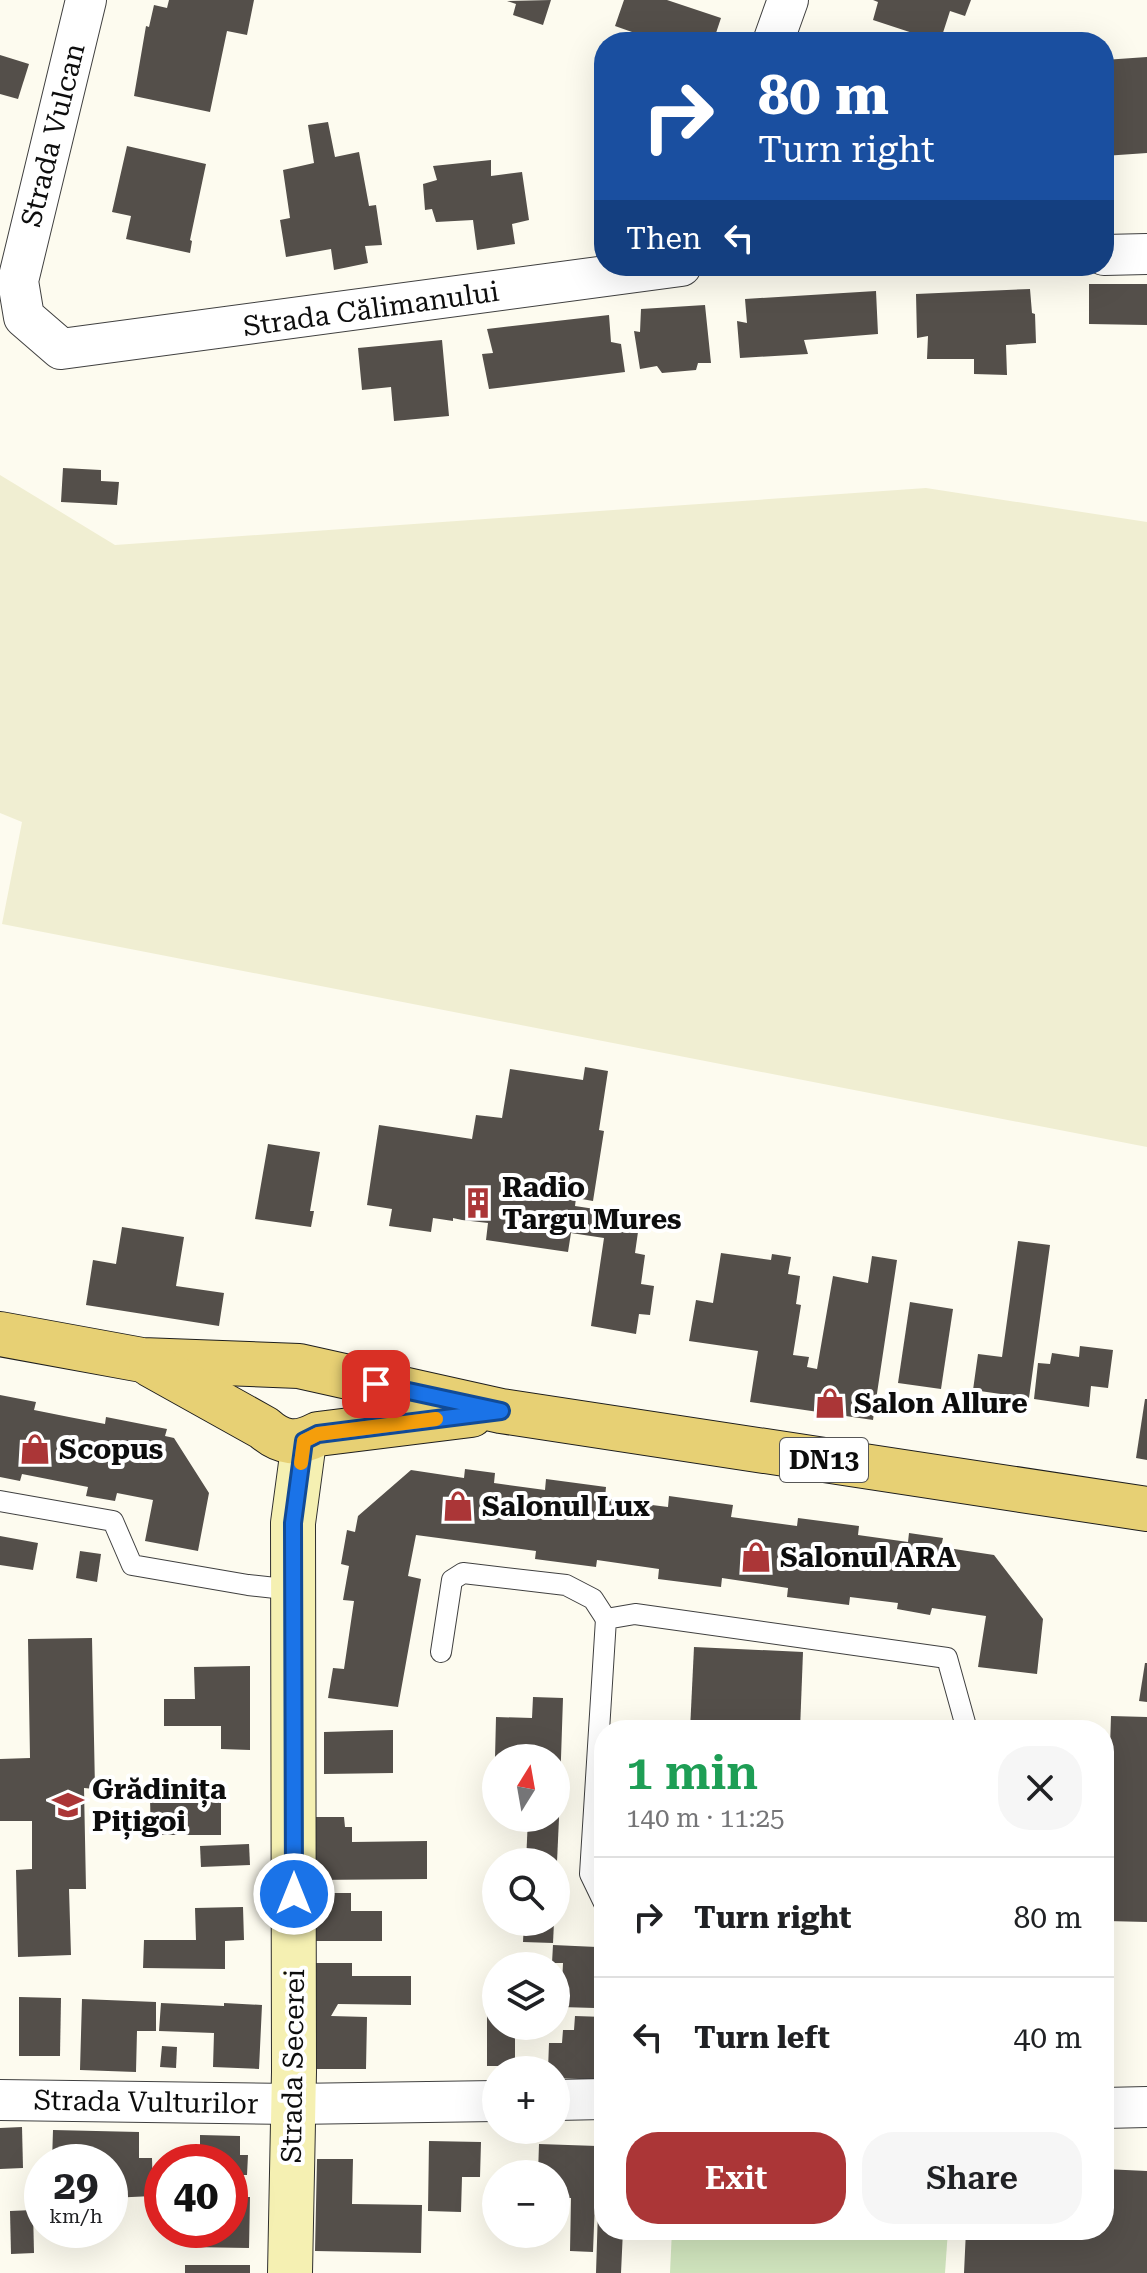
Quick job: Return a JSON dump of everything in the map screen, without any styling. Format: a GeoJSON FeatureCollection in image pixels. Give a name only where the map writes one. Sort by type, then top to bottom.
{"type":"FeatureCollection","features":[{"type":"Feature","properties":{"kind":"main road","name":"DN13"},"geometry":{"type":"LineString","coordinates":[[0,1334],[142,1360],[298,1369],[501,1411],[1147,1509]]}},
{"type":"Feature","properties":{"kind":"main road","name":"DN13"},"geometry":{"type":"LineString","coordinates":[[142,1360],[290,1435],[501,1411]]}},
{"type":"Feature","properties":{"kind":"main road"},"geometry":{"type":"LineString","coordinates":[[298,1369],[325,1381],[333,1409],[328,1423],[290,1435],[257,1415],[256,1399],[260,1385],[271,1374],[298,1369]]}},
{"type":"Feature","properties":{"kind":"street","name":"Strada Vulcan"},"geometry":{"type":"LineString","coordinates":[[61,349],[24,317],[18,281],[86,0]]}},
{"type":"Feature","properties":{"kind":"street"},"geometry":{"type":"LineString","coordinates":[[777,32],[788,0]]}},
{"type":"Feature","properties":{"kind":"street"},"geometry":{"type":"LineString","coordinates":[[1114,255],[1147,254]]}},
{"type":"Feature","properties":{"kind":"street","name":"Strada Călimanului"},"geometry":{"type":"LineString","coordinates":[[61,349],[609,276]]}},
{"type":"Feature","properties":{"kind":"street","name":"Strada Secerei"},"geometry":{"type":"LineString","coordinates":[[290,1435],[294,1590],[290,2273]]}},
{"type":"Feature","properties":{"kind":"street"},"geometry":{"type":"LineString","coordinates":[[570,2100],[594,2099]]}},
{"type":"Feature","properties":{"kind":"street","name":"Strada Vulturilor"},"geometry":{"type":"LineString","coordinates":[[0,2100],[292,2104],[482,2101]]}},
{"type":"Feature","properties":{"kind":"street"},"geometry":{"type":"LineString","coordinates":[[1114,2108],[1147,2107]]}},
{"type":"Feature","properties":{"kind":"lane"},"geometry":{"type":"LineString","coordinates":[[0,1501],[113,1521],[132,1565],[294,1590]]}},
{"type":"Feature","properties":{"kind":"lane"},"geometry":{"type":"LineString","coordinates":[[441,1652],[452,1580],[463,1573],[566,1585],[593,1599],[606,1619],[600,1720]]}},
{"type":"Feature","properties":{"kind":"lane"},"geometry":{"type":"LineString","coordinates":[[606,1619],[635,1614],[947,1658],[964,1720]]}},
{"type":"Feature","properties":{"kind":"lane"},"geometry":{"type":"LineString","coordinates":[[594,1810],[590,1874],[594,1882]]}},
{"type":"Feature","properties":{"kind":"shaded area"},"geometry":{"type":"Polygon","coordinates":[[[0,475],[115,545],[926,488],[1147,522],[1147,1147],[2,924],[22,822],[0,813],[0,475]]]}},
{"type":"Feature","properties":{"kind":"green space"},"geometry":{"type":"Polygon","coordinates":[[[672,2240],[947,2240],[945,2273],[670,2273],[672,2240]]]}},
{"type":"Feature","properties":{"kind":"building"},"geometry":{"type":"Polygon","coordinates":[[[169,0],[254,0],[247,35],[227,31],[210,112],[134,96],[146,26],[149,27],[154,5],[167,8],[169,0]]]}},
{"type":"Feature","properties":{"kind":"building"},"geometry":{"type":"Polygon","coordinates":[[[551,0],[543,25],[513,15],[516,4],[507,1],[551,0]]]}},
{"type":"Feature","properties":{"kind":"building"},"geometry":{"type":"Polygon","coordinates":[[[624,0],[667,0],[721,18],[716,32],[632,32],[615,26],[624,0]]]}},
{"type":"Feature","properties":{"kind":"building"},"geometry":{"type":"Polygon","coordinates":[[[873,0],[971,0],[965,16],[950,11],[943,32],[910,32],[873,20],[878,2],[873,0]]]}},
{"type":"Feature","properties":{"kind":"building"},"geometry":{"type":"Polygon","coordinates":[[[0,55],[29,64],[18,99],[0,94],[0,55]]]}},
{"type":"Feature","properties":{"kind":"building"},"geometry":{"type":"Polygon","coordinates":[[[1147,57],[1147,153],[1114,155],[1114,59],[1147,57]]]}},
{"type":"Feature","properties":{"kind":"building"},"geometry":{"type":"Polygon","coordinates":[[[328,122],[335,157],[359,152],[369,206],[376,205],[382,245],[365,246],[368,263],[334,270],[331,249],[286,257],[280,220],[290,218],[283,170],[314,163],[308,125],[328,122]]]}},
{"type":"Feature","properties":{"kind":"building"},"geometry":{"type":"Polygon","coordinates":[[[127,146],[206,164],[190,253],[126,239],[131,216],[112,212],[127,146]]]}},
{"type":"Feature","properties":{"kind":"building"},"geometry":{"type":"Polygon","coordinates":[[[491,160],[491,176],[522,172],[529,220],[512,224],[515,244],[477,250],[473,220],[436,222],[432,209],[425,210],[423,184],[437,180],[433,166],[491,160]]]}},
{"type":"Feature","properties":{"kind":"building"},"geometry":{"type":"Polygon","coordinates":[[[1089,284],[1147,284],[1147,325],[1089,324],[1089,284]]]}},
{"type":"Feature","properties":{"kind":"building"},"geometry":{"type":"Polygon","coordinates":[[[1030,289],[1036,343],[1006,345],[1007,375],[974,374],[974,359],[927,359],[928,336],[917,338],[916,294],[1030,289]]]}},
{"type":"Feature","properties":{"kind":"building"},"geometry":{"type":"Polygon","coordinates":[[[876,291],[878,334],[804,340],[808,354],[740,358],[737,321],[747,323],[745,299],[876,291]]]}},
{"type":"Feature","properties":{"kind":"building"},"geometry":{"type":"Polygon","coordinates":[[[705,305],[711,363],[698,363],[696,370],[662,373],[657,366],[640,369],[634,331],[640,332],[641,309],[705,305]]]}},
{"type":"Feature","properties":{"kind":"building"},"geometry":{"type":"Polygon","coordinates":[[[609,315],[611,342],[621,344],[625,372],[489,389],[482,354],[493,353],[487,329],[609,315]]]}},
{"type":"Feature","properties":{"kind":"building"},"geometry":{"type":"Polygon","coordinates":[[[442,340],[449,416],[394,421],[391,387],[362,390],[358,348],[442,340]]]}},
{"type":"Feature","properties":{"kind":"building"},"geometry":{"type":"Polygon","coordinates":[[[63,468],[101,470],[101,481],[119,482],[117,505],[61,502],[63,468]]]}},
{"type":"Feature","properties":{"kind":"building"},"geometry":{"type":"Polygon","coordinates":[[[585,1067],[608,1071],[599,1130],[604,1131],[593,1201],[576,1198],[575,1206],[608,1211],[606,1227],[638,1232],[635,1253],[645,1255],[641,1284],[654,1286],[650,1315],[639,1314],[636,1334],[591,1326],[604,1238],[571,1233],[568,1252],[486,1240],[488,1223],[433,1218],[431,1232],[389,1226],[392,1209],[367,1205],[379,1125],[472,1139],[476,1115],[502,1118],[510,1069],[583,1080],[585,1067]]]}},
{"type":"Feature","properties":{"kind":"building"},"geometry":{"type":"Polygon","coordinates":[[[268,1144],[320,1152],[310,1211],[314,1211],[311,1227],[255,1219],[268,1144]]]}},
{"type":"Feature","properties":{"kind":"building"},"geometry":{"type":"Polygon","coordinates":[[[122,1227],[184,1237],[176,1286],[224,1293],[219,1326],[86,1305],[93,1260],[116,1264],[122,1227]]]}},
{"type":"Feature","properties":{"kind":"building"},"geometry":{"type":"Polygon","coordinates":[[[1018,1241],[1050,1245],[1029,1398],[973,1390],[978,1354],[1002,1357],[1018,1241]]]}},
{"type":"Feature","properties":{"kind":"building"},"geometry":{"type":"Polygon","coordinates":[[[721,1253],[771,1260],[772,1254],[791,1257],[788,1274],[800,1276],[796,1304],[801,1305],[793,1355],[809,1357],[807,1367],[817,1369],[833,1276],[868,1283],[872,1256],[897,1260],[873,1420],[750,1402],[758,1351],[689,1341],[696,1300],[713,1303],[721,1253]]]}},
{"type":"Feature","properties":{"kind":"building"},"geometry":{"type":"Polygon","coordinates":[[[910,1302],[953,1309],[941,1389],[898,1383],[910,1302]]]}},
{"type":"Feature","properties":{"kind":"building"},"geometry":{"type":"Polygon","coordinates":[[[1080,1346],[1113,1350],[1108,1388],[1091,1386],[1089,1407],[1034,1399],[1038,1363],[1050,1364],[1052,1353],[1079,1357],[1080,1346]]]}},
{"type":"Feature","properties":{"kind":"building"},"geometry":{"type":"Polygon","coordinates":[[[0,1395],[36,1402],[34,1410],[105,1424],[106,1417],[167,1429],[165,1436],[174,1438],[209,1493],[198,1551],[145,1541],[153,1500],[117,1493],[115,1501],[86,1496],[88,1487],[22,1474],[20,1481],[0,1477],[0,1395]]]}},
{"type":"Feature","properties":{"kind":"building"},"geometry":{"type":"Polygon","coordinates":[[[1147,1399],[1147,1460],[1136,1458],[1147,1399]]]}},
{"type":"Feature","properties":{"kind":"building"},"geometry":{"type":"Polygon","coordinates":[[[465,1469],[495,1473],[494,1483],[545,1490],[546,1479],[606,1487],[605,1498],[636,1503],[668,1507],[669,1496],[733,1505],[731,1517],[797,1526],[798,1518],[859,1526],[858,1535],[908,1542],[909,1533],[943,1538],[941,1547],[994,1555],[1043,1619],[1037,1674],[978,1667],[986,1616],[932,1608],[930,1615],[897,1609],[898,1603],[850,1597],[849,1605],[787,1597],[788,1588],[722,1578],[721,1587],[658,1579],[659,1569],[597,1560],[596,1567],[535,1559],[536,1551],[416,1535],[408,1576],[421,1579],[398,1707],[328,1698],[333,1668],[344,1669],[354,1601],[343,1600],[349,1566],[341,1564],[347,1530],[355,1532],[358,1516],[411,1470],[464,1478],[465,1469]]]}},
{"type":"Feature","properties":{"kind":"building"},"geometry":{"type":"Polygon","coordinates":[[[0,1536],[38,1543],[33,1570],[0,1565],[0,1536]]]}},
{"type":"Feature","properties":{"kind":"building"},"geometry":{"type":"Polygon","coordinates":[[[80,1551],[101,1554],[97,1582],[76,1578],[80,1551]]]}},
{"type":"Feature","properties":{"kind":"building"},"geometry":{"type":"Polygon","coordinates":[[[92,1638],[95,1789],[84,1788],[86,1889],[69,1889],[71,1955],[18,1957],[16,1870],[32,1869],[32,1821],[0,1821],[0,1759],[30,1758],[28,1639],[92,1638]]]}},
{"type":"Feature","properties":{"kind":"building"},"geometry":{"type":"Polygon","coordinates":[[[694,1647],[803,1652],[800,1720],[690,1720],[694,1647]]]}},
{"type":"Feature","properties":{"kind":"building"},"geometry":{"type":"Polygon","coordinates":[[[1147,1663],[1147,1702],[1139,1701],[1147,1663]]]}},
{"type":"Feature","properties":{"kind":"building"},"geometry":{"type":"Polygon","coordinates":[[[250,1666],[250,1750],[221,1749],[221,1726],[164,1726],[164,1699],[195,1699],[194,1667],[250,1666]]]}},
{"type":"Feature","properties":{"kind":"building"},"geometry":{"type":"Polygon","coordinates":[[[533,1697],[563,1698],[561,1744],[495,1744],[496,1717],[532,1718],[533,1697]]]}},
{"type":"Feature","properties":{"kind":"building"},"geometry":{"type":"Polygon","coordinates":[[[1111,1716],[1147,1717],[1147,1922],[1114,1921],[1114,1720],[1111,1720],[1111,1716]]]}},
{"type":"Feature","properties":{"kind":"building"},"geometry":{"type":"Polygon","coordinates":[[[393,1730],[393,1773],[324,1774],[324,1732],[393,1730]]]}},
{"type":"Feature","properties":{"kind":"building"},"geometry":{"type":"Polygon","coordinates":[[[150,1799],[221,1800],[221,1835],[151,1835],[150,1799]]]}},
{"type":"Feature","properties":{"kind":"building"},"geometry":{"type":"Polygon","coordinates":[[[312,1817],[344,1817],[345,1827],[352,1827],[352,1842],[427,1841],[427,1879],[312,1880],[312,1817]]]}},
{"type":"Feature","properties":{"kind":"building"},"geometry":{"type":"Polygon","coordinates":[[[527,1832],[558,1832],[558,1848],[527,1848],[527,1832]]]}},
{"type":"Feature","properties":{"kind":"building"},"geometry":{"type":"Polygon","coordinates":[[[249,1844],[250,1865],[201,1867],[200,1846],[249,1844]]]}},
{"type":"Feature","properties":{"kind":"building"},"geometry":{"type":"Polygon","coordinates":[[[310,1893],[351,1893],[351,1911],[382,1911],[382,1941],[310,1941],[310,1893]]]}},
{"type":"Feature","properties":{"kind":"building"},"geometry":{"type":"Polygon","coordinates":[[[243,1907],[244,1940],[225,1941],[225,1969],[143,1968],[144,1940],[196,1940],[195,1908],[243,1907]]]}},
{"type":"Feature","properties":{"kind":"building"},"geometry":{"type":"Polygon","coordinates":[[[523,1936],[553,1936],[553,1943],[523,1942],[523,1936]]]}},
{"type":"Feature","properties":{"kind":"building"},"geometry":{"type":"Polygon","coordinates":[[[553,1945],[594,1947],[594,2008],[570,2007],[570,1952],[553,1952],[553,1945]]]}},
{"type":"Feature","properties":{"kind":"building"},"geometry":{"type":"Polygon","coordinates":[[[311,1963],[352,1963],[352,1976],[411,1976],[411,2005],[338,2004],[331,2016],[367,2017],[366,2069],[311,2069],[311,1963]]]}},
{"type":"Feature","properties":{"kind":"building"},"geometry":{"type":"Polygon","coordinates":[[[19,1997],[61,1998],[60,2056],[19,2056],[19,1997]]]}},
{"type":"Feature","properties":{"kind":"building"},"geometry":{"type":"Polygon","coordinates":[[[82,1999],[156,2002],[156,2031],[137,2031],[136,2072],[80,2070],[82,1999]]]}},
{"type":"Feature","properties":{"kind":"building"},"geometry":{"type":"Polygon","coordinates":[[[161,2003],[262,2005],[259,2069],[213,2067],[214,2033],[159,2031],[161,2003]]]}},
{"type":"Feature","properties":{"kind":"building"},"geometry":{"type":"Polygon","coordinates":[[[575,2016],[594,2017],[594,2080],[570,2079],[570,2056],[549,2056],[549,2043],[570,2040],[570,2030],[574,2030],[575,2016]]]}},
{"type":"Feature","properties":{"kind":"building"},"geometry":{"type":"Polygon","coordinates":[[[487,2040],[515,2040],[515,2056],[487,2056],[487,2040]]]}},
{"type":"Feature","properties":{"kind":"building"},"geometry":{"type":"Polygon","coordinates":[[[162,2046],[177,2047],[176,2068],[160,2067],[162,2046]]]}},
{"type":"Feature","properties":{"kind":"building"},"geometry":{"type":"Polygon","coordinates":[[[22,2127],[23,2168],[0,2169],[0,2128],[22,2127]]]}},
{"type":"Feature","properties":{"kind":"building"},"geometry":{"type":"Polygon","coordinates":[[[53,2130],[139,2132],[139,2158],[144,2158],[144,2196],[128,2197],[128,2144],[53,2144],[53,2130]]]}},
{"type":"Feature","properties":{"kind":"building"},"geometry":{"type":"Polygon","coordinates":[[[200,2135],[240,2136],[240,2144],[200,2144],[200,2135]]]}},
{"type":"Feature","properties":{"kind":"building"},"geometry":{"type":"Polygon","coordinates":[[[429,2141],[481,2142],[480,2177],[462,2177],[461,2212],[428,2211],[429,2141]]]}},
{"type":"Feature","properties":{"kind":"building"},"geometry":{"type":"Polygon","coordinates":[[[539,2144],[594,2146],[593,2252],[570,2251],[570,2160],[538,2160],[539,2144]]]}},
{"type":"Feature","properties":{"kind":"building"},"geometry":{"type":"Polygon","coordinates":[[[317,2159],[353,2159],[352,2204],[422,2205],[421,2253],[315,2251],[317,2159]]]}},
{"type":"Feature","properties":{"kind":"building"},"geometry":{"type":"Polygon","coordinates":[[[1114,2169],[1147,2171],[1147,2273],[964,2273],[966,2240],[1114,2240],[1114,2169]]]}},
{"type":"Feature","properties":{"kind":"building"},"geometry":{"type":"Polygon","coordinates":[[[248,2197],[250,2197],[249,2248],[248,2197]]]}},
{"type":"Feature","properties":{"kind":"building"},"geometry":{"type":"Polygon","coordinates":[[[24,2210],[24,2248],[34,2248],[34,2253],[11,2254],[10,2211],[24,2210]]]}},
{"type":"Feature","properties":{"kind":"building"},"geometry":{"type":"Polygon","coordinates":[[[597,2240],[623,2240],[621,2273],[596,2273],[597,2240]]]}},
{"type":"Feature","properties":{"kind":"building"},"geometry":{"type":"Polygon","coordinates":[[[185,2265],[250,2265],[250,2273],[185,2273],[185,2265]]]}},
{"type":"Feature","properties":{"kind":"slow traffic"},"geometry":{"type":"LineString","coordinates":[[301,1463],[304,1441],[318,1434],[436,1419]]}},
{"type":"Feature","properties":{"kind":"place","name":"Radio Targu Mures"},"geometry":{"type":"Point","coordinates":[478,1203]}},
{"type":"Feature","properties":{"kind":"place","name":"Salon Allure"},"geometry":{"type":"Point","coordinates":[830,1403]}},
{"type":"Feature","properties":{"kind":"place","name":"Scopus"},"geometry":{"type":"Point","coordinates":[35,1449]}},
{"type":"Feature","properties":{"kind":"place","name":"Salonul Lux"},"geometry":{"type":"Point","coordinates":[458,1506]}},
{"type":"Feature","properties":{"kind":"place","name":"Salonul ARA"},"geometry":{"type":"Point","coordinates":[756,1557]}},
{"type":"Feature","properties":{"kind":"place","name":"Grădinița Pițigoi"},"geometry":{"type":"Point","coordinates":[68,1805]}},
{"type":"Feature","properties":{"kind":"route"},"geometry":{"type":"LineString","coordinates":[[294,1894],[293,1523],[304,1441],[318,1434],[501,1411],[376,1384]]}}]}
